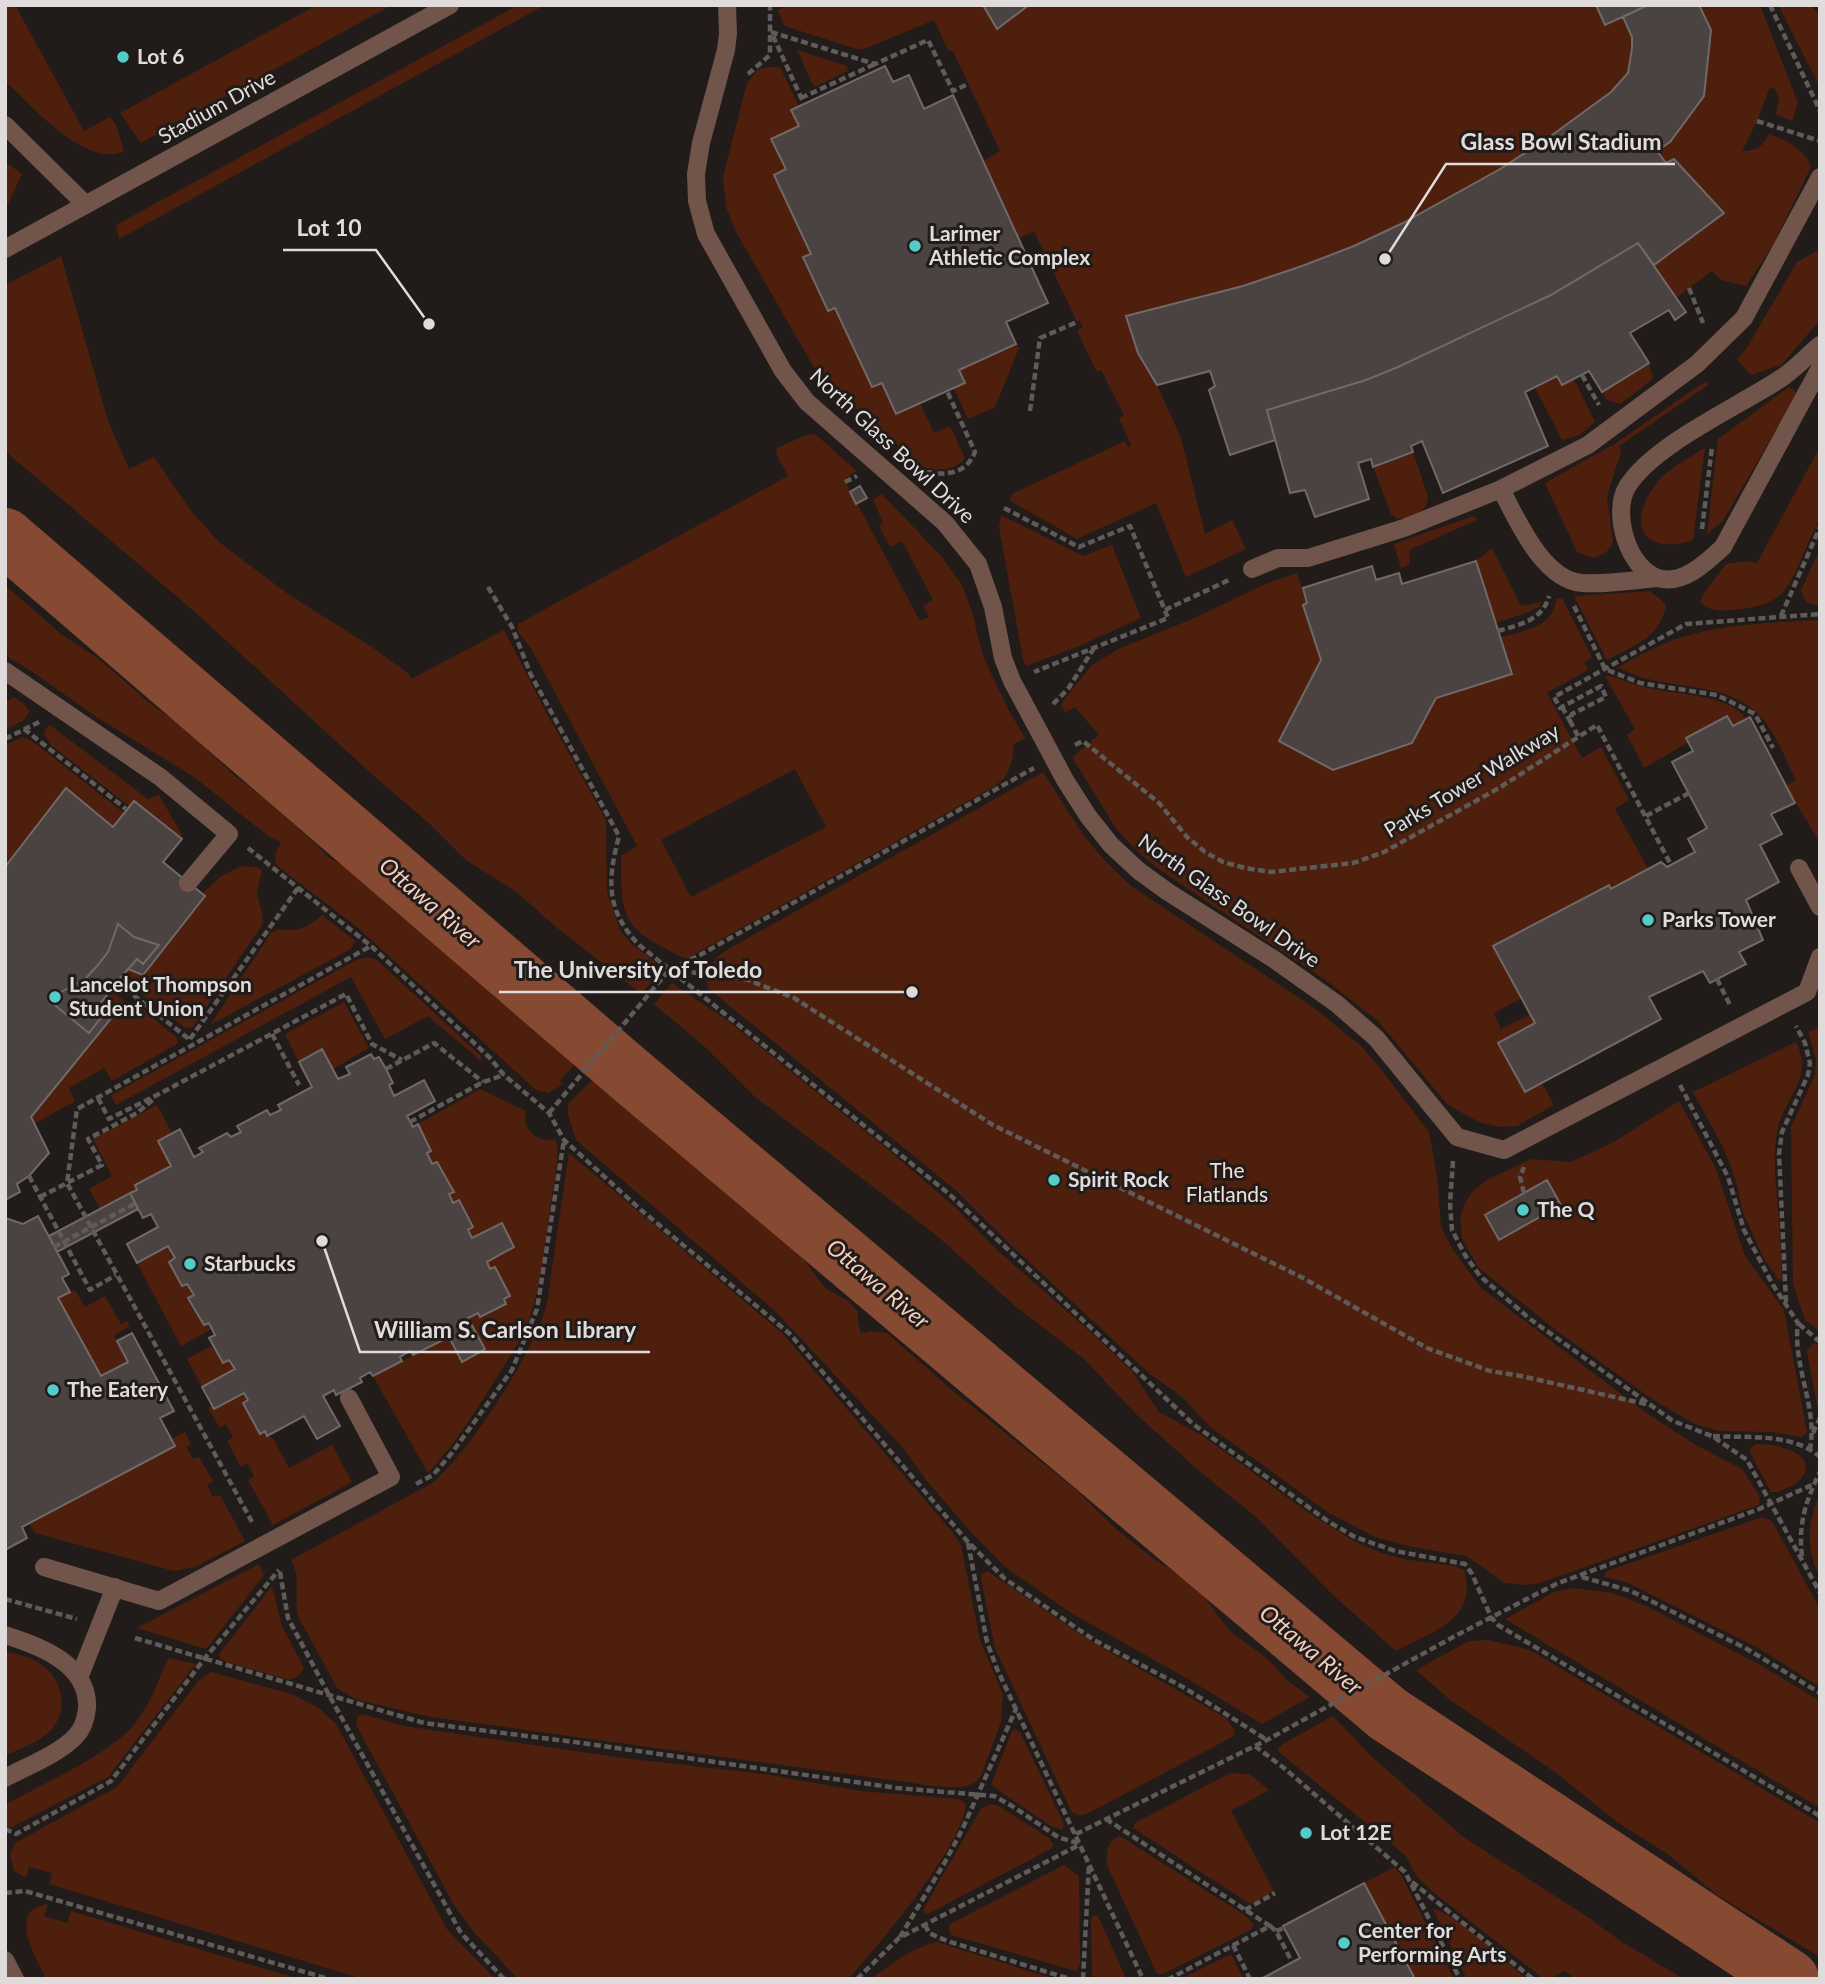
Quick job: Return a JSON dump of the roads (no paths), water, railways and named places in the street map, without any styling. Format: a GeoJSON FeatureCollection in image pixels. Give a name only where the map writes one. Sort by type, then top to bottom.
{"type":"FeatureCollection","features":[{"type":"Feature","properties":{"kind":"street","name":"Stadium Drive"},"geometry":{"type":"LineString","coordinates":[[5,249],[450,5]]}},
{"type":"Feature","properties":{"kind":"street","name":"North Glass Bowl Drive"},"geometry":{"type":"LineString","coordinates":[[727,5],[726,50],[698,162],[696,188],[699,213],[706,234],[775,358],[799,393],[945,523],[978,564],[993,607],[1003,658],[1012,681],[1065,780],[1099,831],[1124,859],[1337,1004],[1376,1038],[1457,1137],[1504,1150],[1807,992],[1820,957]]}},
{"type":"Feature","properties":{"kind":"street"},"geometry":{"type":"LineString","coordinates":[[5,125],[86,205]]}},
{"type":"Feature","properties":{"kind":"street"},"geometry":{"type":"LineString","coordinates":[[1252,569],[1278,558],[1308,558],[1404,528],[1501,489],[1588,445],[1697,365],[1712,347],[1744,318],[1820,177]]}},
{"type":"Feature","properties":{"kind":"street"},"geometry":{"type":"LineString","coordinates":[[1658,578],[1637,560],[1625,538],[1620,515],[1621,500],[1628,485],[1640,471],[1666,450],[1785,376],[1820,345]]}},
{"type":"Feature","properties":{"kind":"street"},"geometry":{"type":"LineString","coordinates":[[1501,489],[1521,529],[1555,572],[1580,583],[1671,579],[1683,576],[1696,570],[1723,547],[1820,368]]}},
{"type":"Feature","properties":{"kind":"street"},"geometry":{"type":"LineString","coordinates":[[5,671],[160,777],[229,834],[188,883]]}},
{"type":"Feature","properties":{"kind":"street"},"geometry":{"type":"LineString","coordinates":[[1799,868],[1820,906]]}},
{"type":"Feature","properties":{"kind":"street"},"geometry":{"type":"LineString","coordinates":[[44,1567],[159,1601],[391,1477],[349,1398]]}},
{"type":"Feature","properties":{"kind":"street"},"geometry":{"type":"LineString","coordinates":[[79,1678],[115,1587]]}},
{"type":"Feature","properties":{"kind":"street"},"geometry":{"type":"LineString","coordinates":[[5,1635],[54,1655],[74,1671],[87,1703],[83,1725],[77,1735],[65,1745],[5,1778]]}},
{"type":"Feature","properties":{"kind":"street"},"geometry":{"type":"LineString","coordinates":[[5,1960],[15,1979]]}},
{"type":"Feature","properties":{"kind":"waterway","name":"Ottawa River"},"geometry":{"type":"LineString","coordinates":[[5,537],[629,1074],[1388,1714],[1790,1979]]}},
{"type":"Feature","properties":{"kind":"place","name":"Lot 6"},"geometry":{"type":"Point","coordinates":[123,57]}},
{"type":"Feature","properties":{"kind":"place","name":"Larimer Athletic Complex"},"geometry":{"type":"Point","coordinates":[915,246]}},
{"type":"Feature","properties":{"kind":"place","name":"Glass Bowl Stadium"},"geometry":{"type":"Point","coordinates":[1385,259]}},
{"type":"Feature","properties":{"kind":"place","name":"Lot 10"},"geometry":{"type":"Point","coordinates":[429,324]}},
{"type":"Feature","properties":{"kind":"place","name":"Parks Tower"},"geometry":{"type":"Point","coordinates":[1648,920]}},
{"type":"Feature","properties":{"kind":"place","name":"The University of Toledo"},"geometry":{"type":"Point","coordinates":[912,992]}},
{"type":"Feature","properties":{"kind":"place","name":"Lancelot Thompson Student Union"},"geometry":{"type":"Point","coordinates":[55,997]}},
{"type":"Feature","properties":{"kind":"place","name":"Spirit Rock"},"geometry":{"type":"Point","coordinates":[1054,1180]}},
{"type":"Feature","properties":{"kind":"place","name":"The Q"},"geometry":{"type":"Point","coordinates":[1523,1210]}},
{"type":"Feature","properties":{"kind":"place","name":"William S. Carlson Library"},"geometry":{"type":"Point","coordinates":[322,1241]}},
{"type":"Feature","properties":{"kind":"place","name":"Starbucks"},"geometry":{"type":"Point","coordinates":[190,1264]}},
{"type":"Feature","properties":{"kind":"place","name":"The Eatery"},"geometry":{"type":"Point","coordinates":[53,1390]}},
{"type":"Feature","properties":{"kind":"place","name":"Lot 12E"},"geometry":{"type":"Point","coordinates":[1306,1833]}},
{"type":"Feature","properties":{"kind":"place","name":"Center for Performing Arts"},"geometry":{"type":"Point","coordinates":[1344,1943]}},
{"type":"Feature","properties":{"kind":"park label","name":"The Flatlands"},"geometry":{"type":"Point","coordinates":[1227,1183]}}]}
